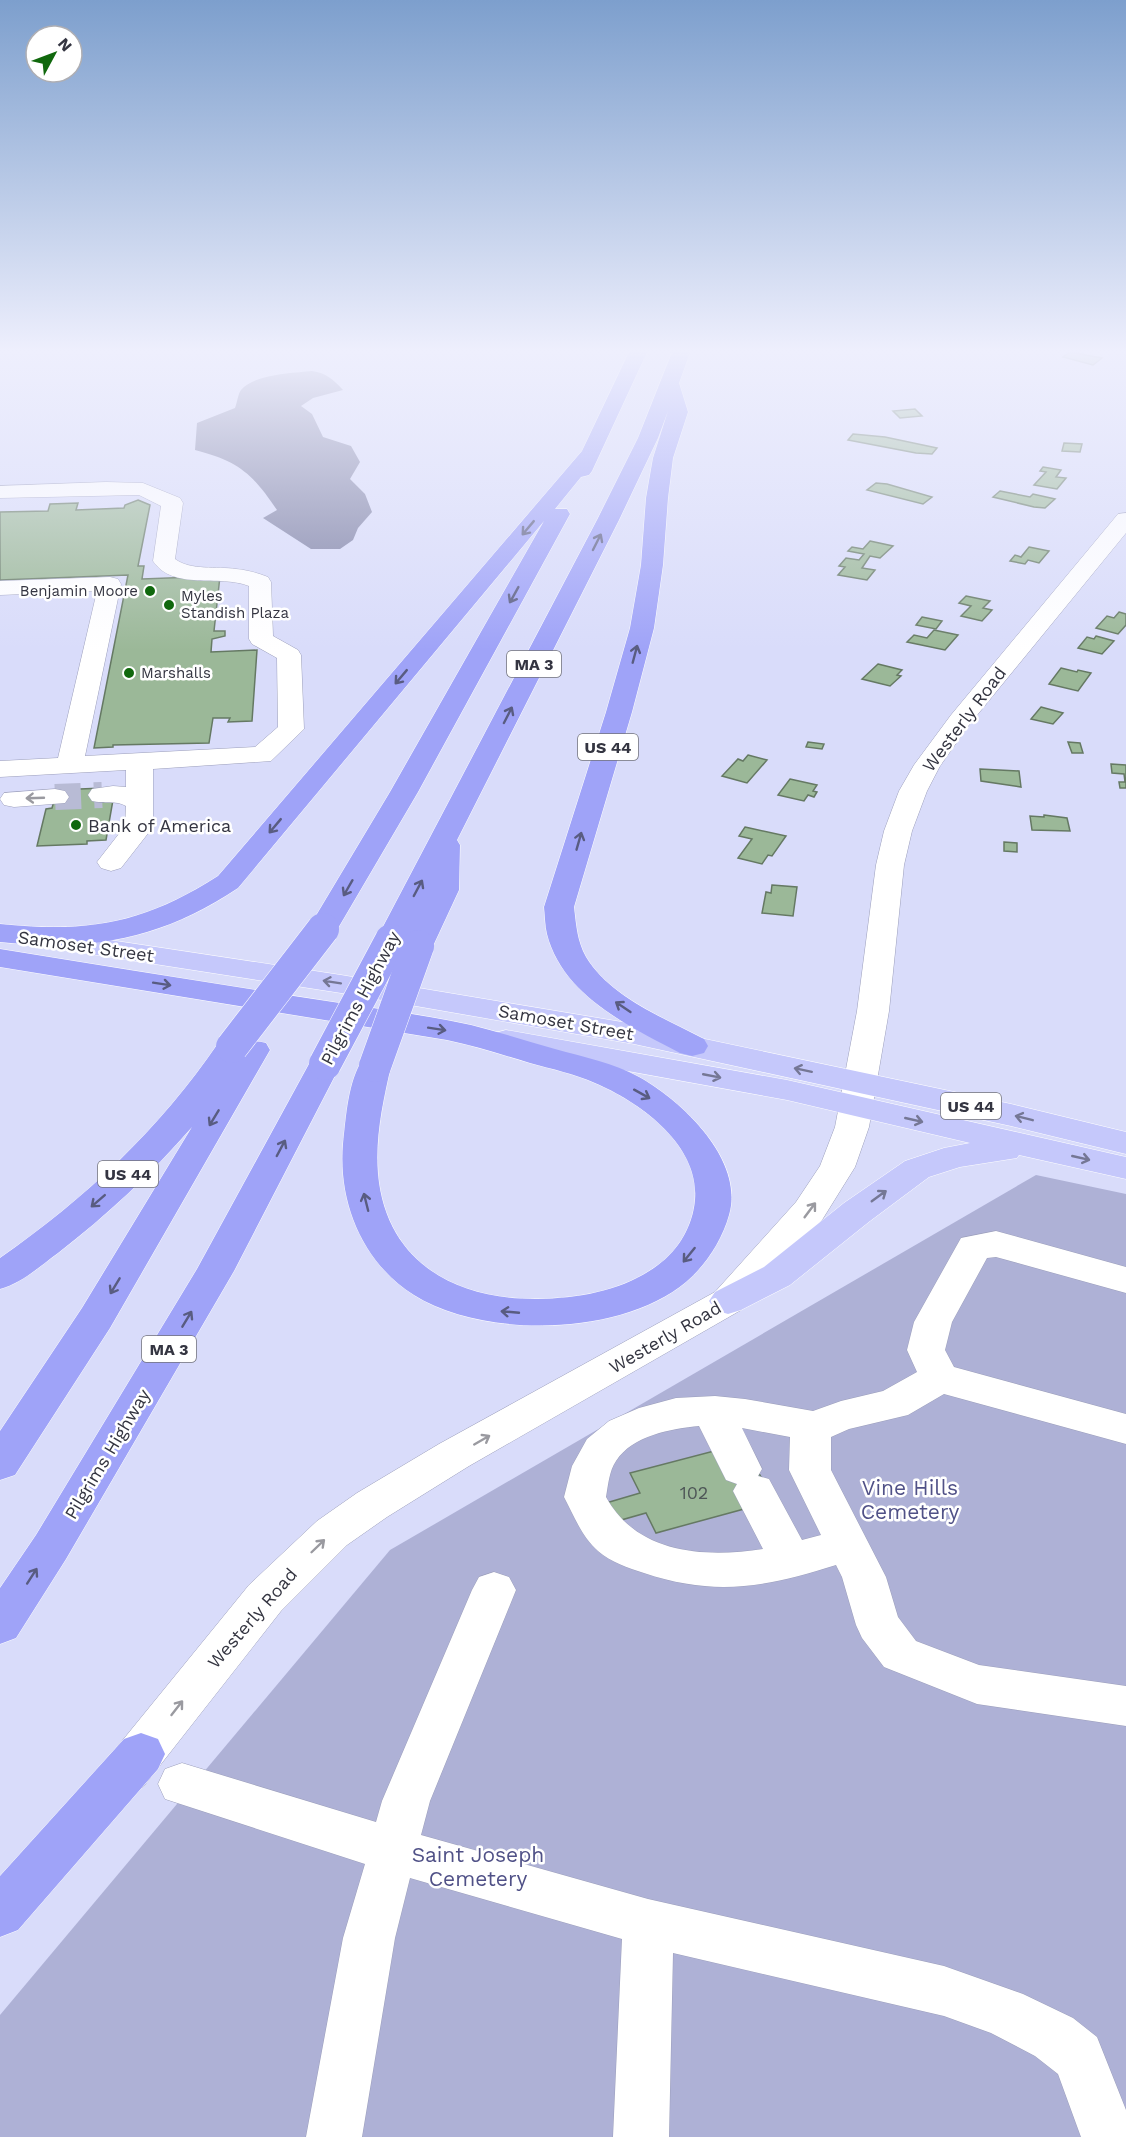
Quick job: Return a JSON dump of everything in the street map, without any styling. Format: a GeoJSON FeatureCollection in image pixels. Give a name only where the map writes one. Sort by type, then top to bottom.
{"type":"FeatureCollection","features":[{"type":"Feature","properties":{"kind":"highway","name":"MA 3"},"geometry":{"type":"LineString","coordinates":[[404,943],[444,890],[446,835],[642,450]]}},
{"type":"Feature","properties":{"kind":"highway","name":"US 44"},"geometry":{"type":"LineString","coordinates":[[666,450],[645,611],[619,712],[559,907],[558,927],[571,960],[596,988],[628,1011],[692,1046]]}},
{"type":"Feature","properties":{"kind":"highway"},"geometry":{"type":"LineString","coordinates":[[0,1464],[96,1318],[243,1048],[323,929],[404,792],[592,451]]}},
{"type":"Feature","properties":{"kind":"highway"},"geometry":{"type":"LineString","coordinates":[[37,938],[100,934],[150,924],[181,912],[228,882],[592,451]]}},
{"type":"Feature","properties":{"kind":"highway","name":"Samoset Street"},"geometry":{"type":"LineString","coordinates":[[0,933],[37,938]]}},
{"type":"Feature","properties":{"kind":"highway"},"geometry":{"type":"LineString","coordinates":[[404,943],[366,1099],[359,1159],[362,1188],[369,1215],[377,1235],[390,1254],[408,1273],[449,1297],[499,1311],[554,1313],[581,1310],[637,1294],[666,1277],[685,1260],[702,1238],[713,1212],[713,1191],[708,1168],[695,1143],[676,1120],[651,1098],[607,1075],[468,1034]]}},
{"type":"Feature","properties":{"kind":"highway","name":"Pilgrims Highway"},"geometry":{"type":"LineString","coordinates":[[0,1625],[51,1547],[215,1271],[325,1065],[404,943]]}},
{"type":"Feature","properties":{"kind":"highway","name":"Samoset Street"},"geometry":{"type":"LineString","coordinates":[[0,958],[468,1034]]}},
{"type":"Feature","properties":{"kind":"highway","name":"US 44"},"geometry":{"type":"LineString","coordinates":[[0,974],[104,975]]}},
{"type":"Feature","properties":{"kind":"highway","name":"US 44"},"geometry":{"type":"LineString","coordinates":[[0,1276],[39,1249],[132,1171],[243,1048]]}},
{"type":"Feature","properties":{"kind":"highway"},"geometry":{"type":"LineString","coordinates":[[0,1913],[141,1754]]}},
{"type":"Feature","properties":{"kind":"main road","name":"Samoset Street"},"geometry":{"type":"LineString","coordinates":[[37,938],[558,1019],[692,1046],[1035,1147],[1126,1168]]}},
{"type":"Feature","properties":{"kind":"main road","name":"Samoset Street"},"geometry":{"type":"LineString","coordinates":[[468,1034],[668,1067],[787,1090],[858,1095],[1011,1115],[1126,1143]]}},
{"type":"Feature","properties":{"kind":"main road"},"geometry":{"type":"LineString","coordinates":[[728,1301],[777,1276],[857,1212],[917,1169],[956,1155],[1035,1147]]}},
{"type":"Feature","properties":{"kind":"street"},"geometry":{"type":"LineString","coordinates":[[0,492],[143,489],[172,503],[164,561],[168,566],[175,570],[231,574],[260,582],[261,639],[289,656],[291,729],[262,755],[0,769]]}},
{"type":"Feature","properties":{"kind":"street","name":"Westerly Road"},"geometry":{"type":"LineString","coordinates":[[0,1930],[265,1598],[332,1533],[372,1505],[454,1455],[728,1301],[803,1219],[825,1189],[846,1147],[858,1095],[877,984],[890,865],[898,831],[913,791],[927,765],[960,720],[1126,519]]}},
{"type":"Feature","properties":{"kind":"street"},"geometry":{"type":"LineString","coordinates":[[0,588],[110,584],[70,765]]}},
{"type":"Feature","properties":{"kind":"street"},"geometry":{"type":"LineString","coordinates":[[111,862],[139,827],[140,761]]}},
{"type":"Feature","properties":{"kind":"street"},"geometry":{"type":"LineString","coordinates":[[102,795],[123,794],[132,797],[140,804]]}},
{"type":"Feature","properties":{"kind":"street"},"geometry":{"type":"LineString","coordinates":[[14,799],[55,797]]}},
{"type":"Feature","properties":{"kind":"street"},"geometry":{"type":"LineString","coordinates":[[939,1378],[926,1350],[933,1322],[974,1247],[996,1244],[1126,1280]]}},
{"type":"Feature","properties":{"kind":"street"},"geometry":{"type":"LineString","coordinates":[[848,1544],[792,1562],[713,1572],[666,1564],[610,1537],[585,1497],[590,1473],[601,1450],[621,1433],[652,1418],[715,1411],[737,1411],[815,1427],[841,1416],[894,1404],[939,1378],[1126,1429]]}},
{"type":"Feature","properties":{"kind":"street"},"geometry":{"type":"LineString","coordinates":[[715,1411],[726,1441],[792,1562]]}},
{"type":"Feature","properties":{"kind":"street"},"geometry":{"type":"LineString","coordinates":[[815,1427],[808,1441],[810,1470],[864,1577],[878,1625],[900,1654],[977,1684],[1126,1706]]}},
{"type":"Feature","properties":{"kind":"street"},"geometry":{"type":"LineString","coordinates":[[334,2137],[369,1938],[406,1801],[494,1590]]}},
{"type":"Feature","properties":{"kind":"street"},"geometry":{"type":"LineString","coordinates":[[182,1784],[393,1850],[648,1923],[944,1991],[1004,2012],[1053,2037],[1078,2056],[1109,2137]]}},
{"type":"Feature","properties":{"kind":"street"},"geometry":{"type":"LineString","coordinates":[[641,2137],[648,1923]]}},
{"type":"Feature","properties":{"kind":"green space","name":"Saint Joseph Cemetery"},"geometry":{"type":"Polygon","coordinates":[[[1036,1175],[1126,1194],[1126,2137],[0,2137],[0,2015],[390,1550],[1036,1175]]]}},
{"type":"Feature","properties":{"kind":"shaded area"},"geometry":{"type":"Polygon","coordinates":[[[195,450],[353,450],[360,462],[350,479],[365,494],[372,512],[358,528],[353,540],[340,549],[311,549],[263,518],[277,510],[260,487],[243,470],[210,454],[195,450]]]}},
{"type":"Feature","properties":{"kind":"building"},"geometry":{"type":"Polygon","coordinates":[[[899,450],[936,450],[932,454],[899,450]]]}},
{"type":"Feature","properties":{"kind":"building"},"geometry":{"type":"Polygon","coordinates":[[[1062,450],[1081,450],[1080,452],[1062,450]]]}},
{"type":"Feature","properties":{"kind":"building"},"geometry":{"type":"Polygon","coordinates":[[[1043,467],[1061,470],[1056,477],[1066,478],[1057,489],[1034,485],[1046,472],[1040,471],[1043,467]]]}},
{"type":"Feature","properties":{"kind":"building"},"geometry":{"type":"Polygon","coordinates":[[[876,483],[932,497],[923,504],[867,490],[876,483]]]}},
{"type":"Feature","properties":{"kind":"building"},"geometry":{"type":"Polygon","coordinates":[[[1000,491],[1055,499],[1045,508],[1034,507],[993,497],[1000,491]]]}},
{"type":"Feature","properties":{"kind":"building","name":"Myles Standish Plaza"},"geometry":{"type":"Polygon","coordinates":[[[138,500],[150,505],[138,566],[144,566],[142,579],[220,576],[214,631],[225,631],[225,636],[212,639],[211,652],[257,650],[252,721],[228,722],[230,718],[213,718],[209,743],[113,745],[113,747],[94,748],[128,575],[0,580],[0,512],[48,511],[50,504],[78,503],[76,510],[124,508],[125,505],[138,500]]]}},
{"type":"Feature","properties":{"kind":"building"},"geometry":{"type":"Polygon","coordinates":[[[870,541],[893,546],[880,558],[870,556],[862,568],[875,570],[867,580],[838,575],[845,567],[839,566],[846,558],[859,560],[864,554],[848,551],[852,547],[863,549],[870,541]]]}},
{"type":"Feature","properties":{"kind":"building"},"geometry":{"type":"Polygon","coordinates":[[[1029,547],[1049,551],[1039,563],[1028,560],[1025,564],[1010,561],[1015,555],[1021,557],[1029,547]]]}},
{"type":"Feature","properties":{"kind":"building"},"geometry":{"type":"Polygon","coordinates":[[[966,596],[990,601],[983,608],[992,610],[982,621],[961,616],[971,606],[959,603],[966,596]]]}},
{"type":"Feature","properties":{"kind":"building"},"geometry":{"type":"Polygon","coordinates":[[[1119,612],[1126,614],[1126,625],[1118,634],[1096,628],[1107,616],[1114,618],[1119,612]]]}},
{"type":"Feature","properties":{"kind":"building"},"geometry":{"type":"Polygon","coordinates":[[[922,617],[942,621],[936,629],[916,625],[922,617]]]}},
{"type":"Feature","properties":{"kind":"building"},"geometry":{"type":"Polygon","coordinates":[[[934,630],[958,635],[945,650],[907,642],[914,635],[927,638],[934,630]]]}},
{"type":"Feature","properties":{"kind":"building"},"geometry":{"type":"Polygon","coordinates":[[[1096,636],[1114,641],[1102,654],[1078,648],[1087,637],[1094,639],[1096,636]]]}},
{"type":"Feature","properties":{"kind":"building"},"geometry":{"type":"Polygon","coordinates":[[[878,664],[902,670],[897,675],[901,676],[890,686],[862,679],[878,664]]]}},
{"type":"Feature","properties":{"kind":"building"},"geometry":{"type":"Polygon","coordinates":[[[1061,668],[1091,673],[1078,691],[1049,684],[1061,668]]]}},
{"type":"Feature","properties":{"kind":"building"},"geometry":{"type":"Polygon","coordinates":[[[1041,707],[1063,713],[1053,724],[1031,719],[1041,707]]]}},
{"type":"Feature","properties":{"kind":"building"},"geometry":{"type":"Polygon","coordinates":[[[808,742],[824,744],[822,749],[806,747],[808,742]]]}},
{"type":"Feature","properties":{"kind":"building"},"geometry":{"type":"Polygon","coordinates":[[[1068,742],[1080,743],[1083,753],[1072,753],[1068,742]]]}},
{"type":"Feature","properties":{"kind":"building"},"geometry":{"type":"Polygon","coordinates":[[[748,755],[767,760],[747,783],[722,776],[738,759],[743,761],[748,755]]]}},
{"type":"Feature","properties":{"kind":"building"},"geometry":{"type":"Polygon","coordinates":[[[1111,764],[1126,765],[1126,788],[1120,788],[1119,782],[1125,782],[1124,774],[1112,773],[1111,764]]]}},
{"type":"Feature","properties":{"kind":"building"},"geometry":{"type":"Polygon","coordinates":[[[980,769],[1019,771],[1021,787],[981,781],[980,769]]]}},
{"type":"Feature","properties":{"kind":"building"},"geometry":{"type":"Polygon","coordinates":[[[790,779],[817,785],[813,791],[817,792],[814,797],[808,795],[804,801],[778,795],[790,779]]]}},
{"type":"Feature","properties":{"kind":"building","name":"Bank of America"},"geometry":{"type":"Polygon","coordinates":[[[103,788],[113,800],[106,840],[87,841],[87,844],[37,846],[46,809],[52,808],[57,790],[103,788]]]}},
{"type":"Feature","properties":{"kind":"building"},"geometry":{"type":"Polygon","coordinates":[[[1044,815],[1067,818],[1070,831],[1032,830],[1030,816],[1044,817],[1044,815]]]}},
{"type":"Feature","properties":{"kind":"building"},"geometry":{"type":"Polygon","coordinates":[[[745,827],[786,836],[772,856],[768,855],[762,864],[738,858],[752,839],[739,836],[745,827]]]}},
{"type":"Feature","properties":{"kind":"building"},"geometry":{"type":"Polygon","coordinates":[[[1004,842],[1017,843],[1017,852],[1004,851],[1004,842]]]}},
{"type":"Feature","properties":{"kind":"building"},"geometry":{"type":"Polygon","coordinates":[[[772,885],[797,887],[793,916],[762,913],[766,892],[771,893],[772,885]]]}},
{"type":"Feature","properties":{"kind":"building"},"geometry":{"type":"Polygon","coordinates":[[[714,1451],[755,1466],[767,1488],[744,1509],[656,1533],[646,1513],[614,1522],[606,1503],[640,1493],[630,1473],[714,1451]]]}},
{"type":"Feature","properties":{"kind":"tunnel"},"geometry":{"type":"LineString","coordinates":[[55,797],[102,795]]}},
{"type":"Feature","properties":{"kind":"place","name":"Benjamin Moore"},"geometry":{"type":"Point","coordinates":[150,591]}},
{"type":"Feature","properties":{"kind":"place","name":"Myles Standish Plaza"},"geometry":{"type":"Point","coordinates":[169,605]}},
{"type":"Feature","properties":{"kind":"place","name":"Marshalls"},"geometry":{"type":"Point","coordinates":[129,673]}},
{"type":"Feature","properties":{"kind":"place","name":"Bank of America"},"geometry":{"type":"Point","coordinates":[76,825]}},
{"type":"Feature","properties":{"kind":"park label","name":"Vine Hills Cemetery"},"geometry":{"type":"Point","coordinates":[910,1499]}}]}
